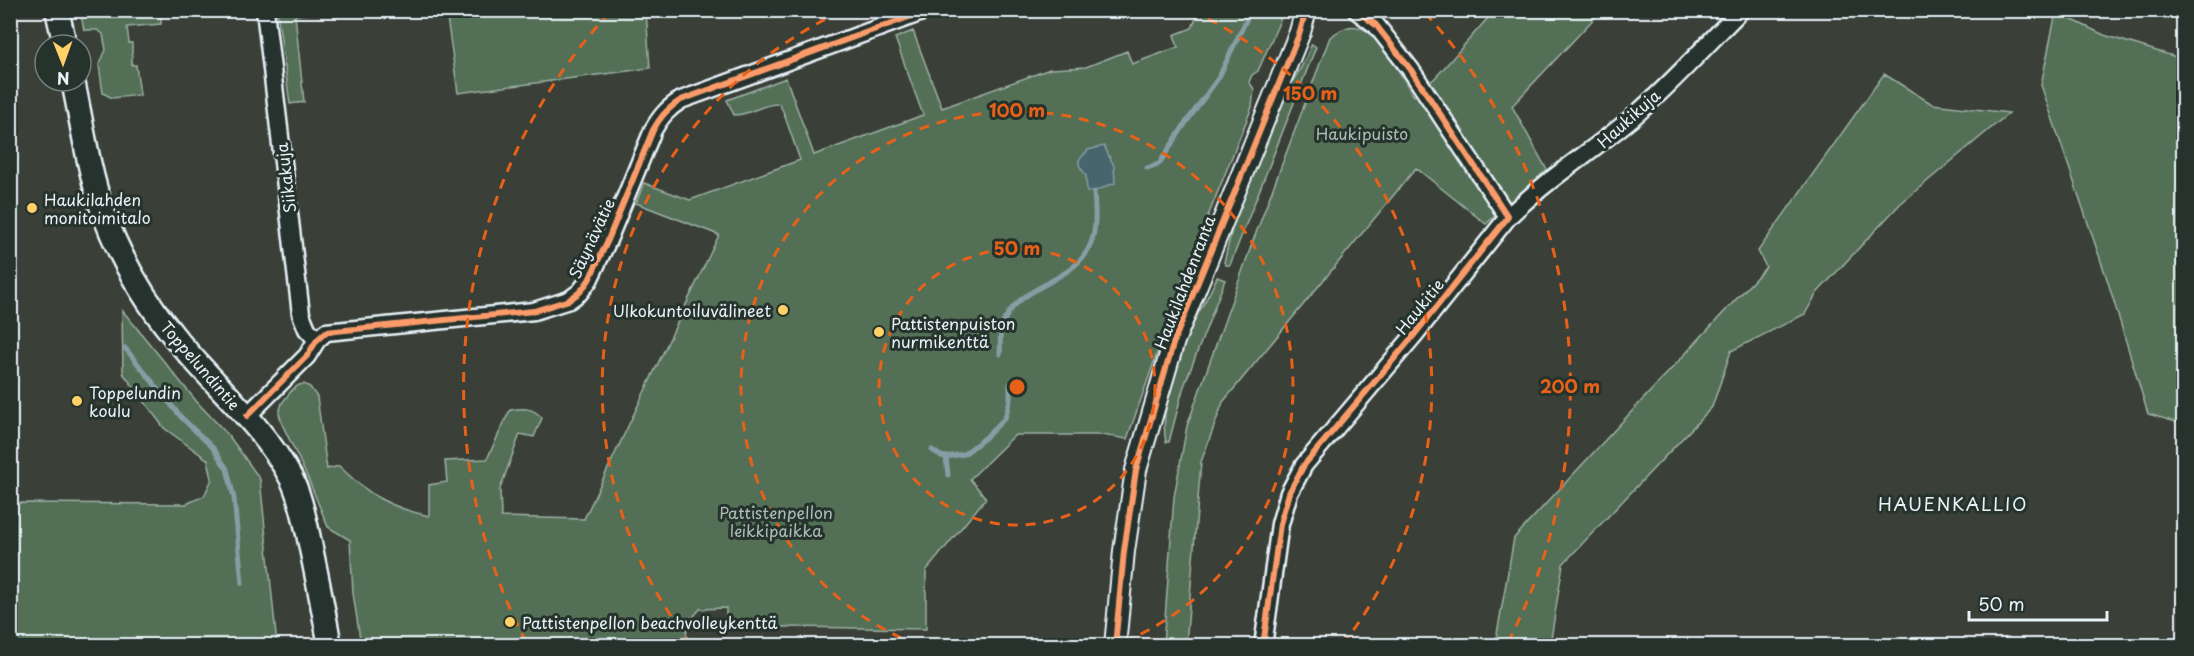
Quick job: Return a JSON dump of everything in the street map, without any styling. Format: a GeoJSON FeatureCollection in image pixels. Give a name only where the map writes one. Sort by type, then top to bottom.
{"type":"FeatureCollection","features":[{"type":"Feature","properties":{"kind":"main road"},"geometry":{"type":"LineString","coordinates":[[57,10],[62,33]]}},
{"type":"Feature","properties":{"kind":"main road","name":"Toppelundintie"},"geometry":{"type":"LineString","coordinates":[[76,93],[93,176],[102,208],[116,242],[154,309],[174,336],[247,416],[278,454],[293,480],[314,559],[330,645]]}},
{"type":"Feature","properties":{"kind":"street","name":"Siikakuja"},"geometry":{"type":"LineString","coordinates":[[265,10],[301,314],[307,329],[317,340]]}},
{"type":"Feature","properties":{"kind":"street","name":"Säynävätie"},"geometry":{"type":"LineString","coordinates":[[317,340],[326,332],[534,310],[569,300],[580,292],[589,280],[608,240],[653,129],[671,106],[681,100],[928,10]]}},
{"type":"Feature","properties":{"kind":"street","name":"Haukilahdenranta"},"geometry":{"type":"LineString","coordinates":[[1115,645],[1124,551],[1136,470],[1165,373],[1178,331],[1295,43],[1306,10]]}},
{"type":"Feature","properties":{"kind":"street"},"geometry":{"type":"LineString","coordinates":[[1356,10],[1376,26],[1411,70],[1508,217]]}},
{"type":"Feature","properties":{"kind":"street","name":"Haukikuja"},"geometry":{"type":"LineString","coordinates":[[1508,217],[1557,175],[1598,146],[1636,114],[1741,10]]}},
{"type":"Feature","properties":{"kind":"street","name":"Haukitie"},"geometry":{"type":"LineString","coordinates":[[1263,645],[1280,524],[1288,493],[1304,465],[1415,334],[1508,217]]}},
{"type":"Feature","properties":{"kind":"street"},"geometry":{"type":"LineString","coordinates":[[247,416],[307,356],[317,340]]}},
{"type":"Feature","properties":{"kind":"green space"},"geometry":{"type":"Polygon","coordinates":[[[523,10],[646,11],[650,68],[458,93],[446,11],[484,11],[488,14],[523,10]]]}},
{"type":"Feature","properties":{"kind":"green space"},"geometry":{"type":"Polygon","coordinates":[[[80,11],[178,11],[179,13],[161,16],[161,24],[127,27],[129,43],[132,43],[132,65],[136,65],[140,95],[112,98],[103,93],[99,65],[106,50],[103,34],[97,30],[84,30],[80,11]]]}},
{"type":"Feature","properties":{"kind":"green space"},"geometry":{"type":"Polygon","coordinates":[[[277,11],[329,11],[295,15],[304,102],[290,104],[277,11]]]}},
{"type":"Feature","properties":{"kind":"green space","name":"Pattistenpellon leikkipaikka"},"geometry":{"type":"Polygon","coordinates":[[[1199,11],[1284,11],[1258,71],[1252,75],[1249,82],[1254,89],[1252,107],[1187,268],[1127,439],[1102,435],[1015,435],[970,479],[986,498],[926,571],[926,629],[726,626],[726,608],[700,609],[687,624],[686,645],[361,645],[353,593],[350,540],[328,527],[279,413],[282,403],[292,390],[304,384],[310,387],[317,397],[327,469],[339,466],[380,499],[429,516],[429,485],[447,482],[445,461],[487,459],[510,410],[531,410],[542,418],[534,437],[520,434],[500,489],[501,517],[584,519],[719,235],[636,203],[644,183],[690,200],[800,160],[779,104],[767,105],[734,115],[727,100],[786,78],[814,155],[923,115],[895,38],[913,31],[942,108],[1050,69],[1086,67],[1127,51],[1132,64],[1178,47],[1174,35],[1192,28],[1199,11]]]}},
{"type":"Feature","properties":{"kind":"green space","name":"Haukipuisto"},"geometry":{"type":"Polygon","coordinates":[[[1494,11],[1601,11],[1512,106],[1548,172],[1486,224],[1416,168],[1223,402],[1201,462],[1186,645],[1163,646],[1174,497],[1187,426],[1253,241],[1330,37],[1352,26],[1368,32],[1383,48],[1414,96],[1436,77],[1494,11]]]}},
{"type":"Feature","properties":{"kind":"green space"},"geometry":{"type":"Polygon","coordinates":[[[2056,12],[2104,35],[2183,59],[2183,424],[2148,414],[2108,282],[2041,85],[2056,12]]]}},
{"type":"Feature","properties":{"kind":"green space"},"geometry":{"type":"Polygon","coordinates":[[[1312,44],[1316,47],[1230,265],[1226,265],[1224,262],[1238,205],[1276,108],[1302,66],[1312,44]]]}},
{"type":"Feature","properties":{"kind":"green space"},"geometry":{"type":"Polygon","coordinates":[[[1884,74],[1932,104],[2009,113],[1900,204],[1817,293],[1805,314],[1731,351],[1712,407],[1563,564],[1550,645],[1495,645],[1514,538],[1766,267],[1758,251],[1884,74]]]}},
{"type":"Feature","properties":{"kind":"green space"},"geometry":{"type":"Polygon","coordinates":[[[1217,277],[1225,280],[1183,389],[1169,442],[1166,442],[1165,413],[1172,379],[1190,331],[1217,277]]]}},
{"type":"Feature","properties":{"kind":"green space"},"geometry":{"type":"Polygon","coordinates":[[[122,310],[197,402],[229,436],[260,479],[277,645],[11,645],[11,503],[186,504],[204,496],[212,479],[208,460],[164,428],[123,373],[122,310]]]}},
{"type":"Feature","properties":{"kind":"water"},"geometry":{"type":"Polygon","coordinates":[[[1104,146],[1114,166],[1115,183],[1096,191],[1087,192],[1086,176],[1079,165],[1079,160],[1088,150],[1104,146]]]}},
{"type":"Feature","properties":{"kind":"waterway"},"geometry":{"type":"LineString","coordinates":[[1147,168],[1159,164],[1219,77],[1251,10]]}},
{"type":"Feature","properties":{"kind":"waterway"},"geometry":{"type":"LineString","coordinates":[[1000,354],[1001,329],[1009,312],[1020,300],[1072,268],[1083,257],[1091,243],[1094,231],[1094,192]]}},
{"type":"Feature","properties":{"kind":"waterway"},"geometry":{"type":"LineString","coordinates":[[125,348],[181,417],[213,448],[227,469],[234,498],[242,583]]}},
{"type":"Feature","properties":{"kind":"waterway"},"geometry":{"type":"LineString","coordinates":[[948,475],[946,457],[964,454],[1005,418],[1010,400],[1010,384]]}},
{"type":"Feature","properties":{"kind":"waterway"},"geometry":{"type":"LineString","coordinates":[[932,450],[946,457]]}},
{"type":"Feature","properties":{"kind":"cycle path"},"geometry":{"type":"LineString","coordinates":[[247,416],[307,356],[317,340],[326,332],[534,311],[569,300],[580,292],[589,280],[653,130],[672,106],[681,100],[928,10]]}},
{"type":"Feature","properties":{"kind":"cycle path"},"geometry":{"type":"LineString","coordinates":[[1115,646],[1124,551],[1136,470],[1174,341],[1300,32],[1306,10]]}},
{"type":"Feature","properties":{"kind":"cycle path"},"geometry":{"type":"LineString","coordinates":[[1263,646],[1280,524],[1289,493],[1304,465],[1415,334],[1508,217],[1411,70],[1376,25],[1356,10]]}},
{"type":"Feature","properties":{"kind":"place","name":"Haukilahden monitoimitalo"},"geometry":{"type":"Point","coordinates":[32,208]}},
{"type":"Feature","properties":{"kind":"place","name":"Ulkokuntoiluvälineet"},"geometry":{"type":"Point","coordinates":[783,310]}},
{"type":"Feature","properties":{"kind":"place","name":"Pattistenpuiston nurmikenttä"},"geometry":{"type":"Point","coordinates":[879,332]}},
{"type":"Feature","properties":{"kind":"place","name":"Toppelundin koulu"},"geometry":{"type":"Point","coordinates":[77,401]}},
{"type":"Feature","properties":{"kind":"place","name":"Pattistenpellon beachvolleykenttä"},"geometry":{"type":"Point","coordinates":[510,622]}},
{"type":"Feature","properties":{"kind":"district","name":"HAUENKALLIO"},"geometry":{"type":"Point","coordinates":[1953,503]}}]}
